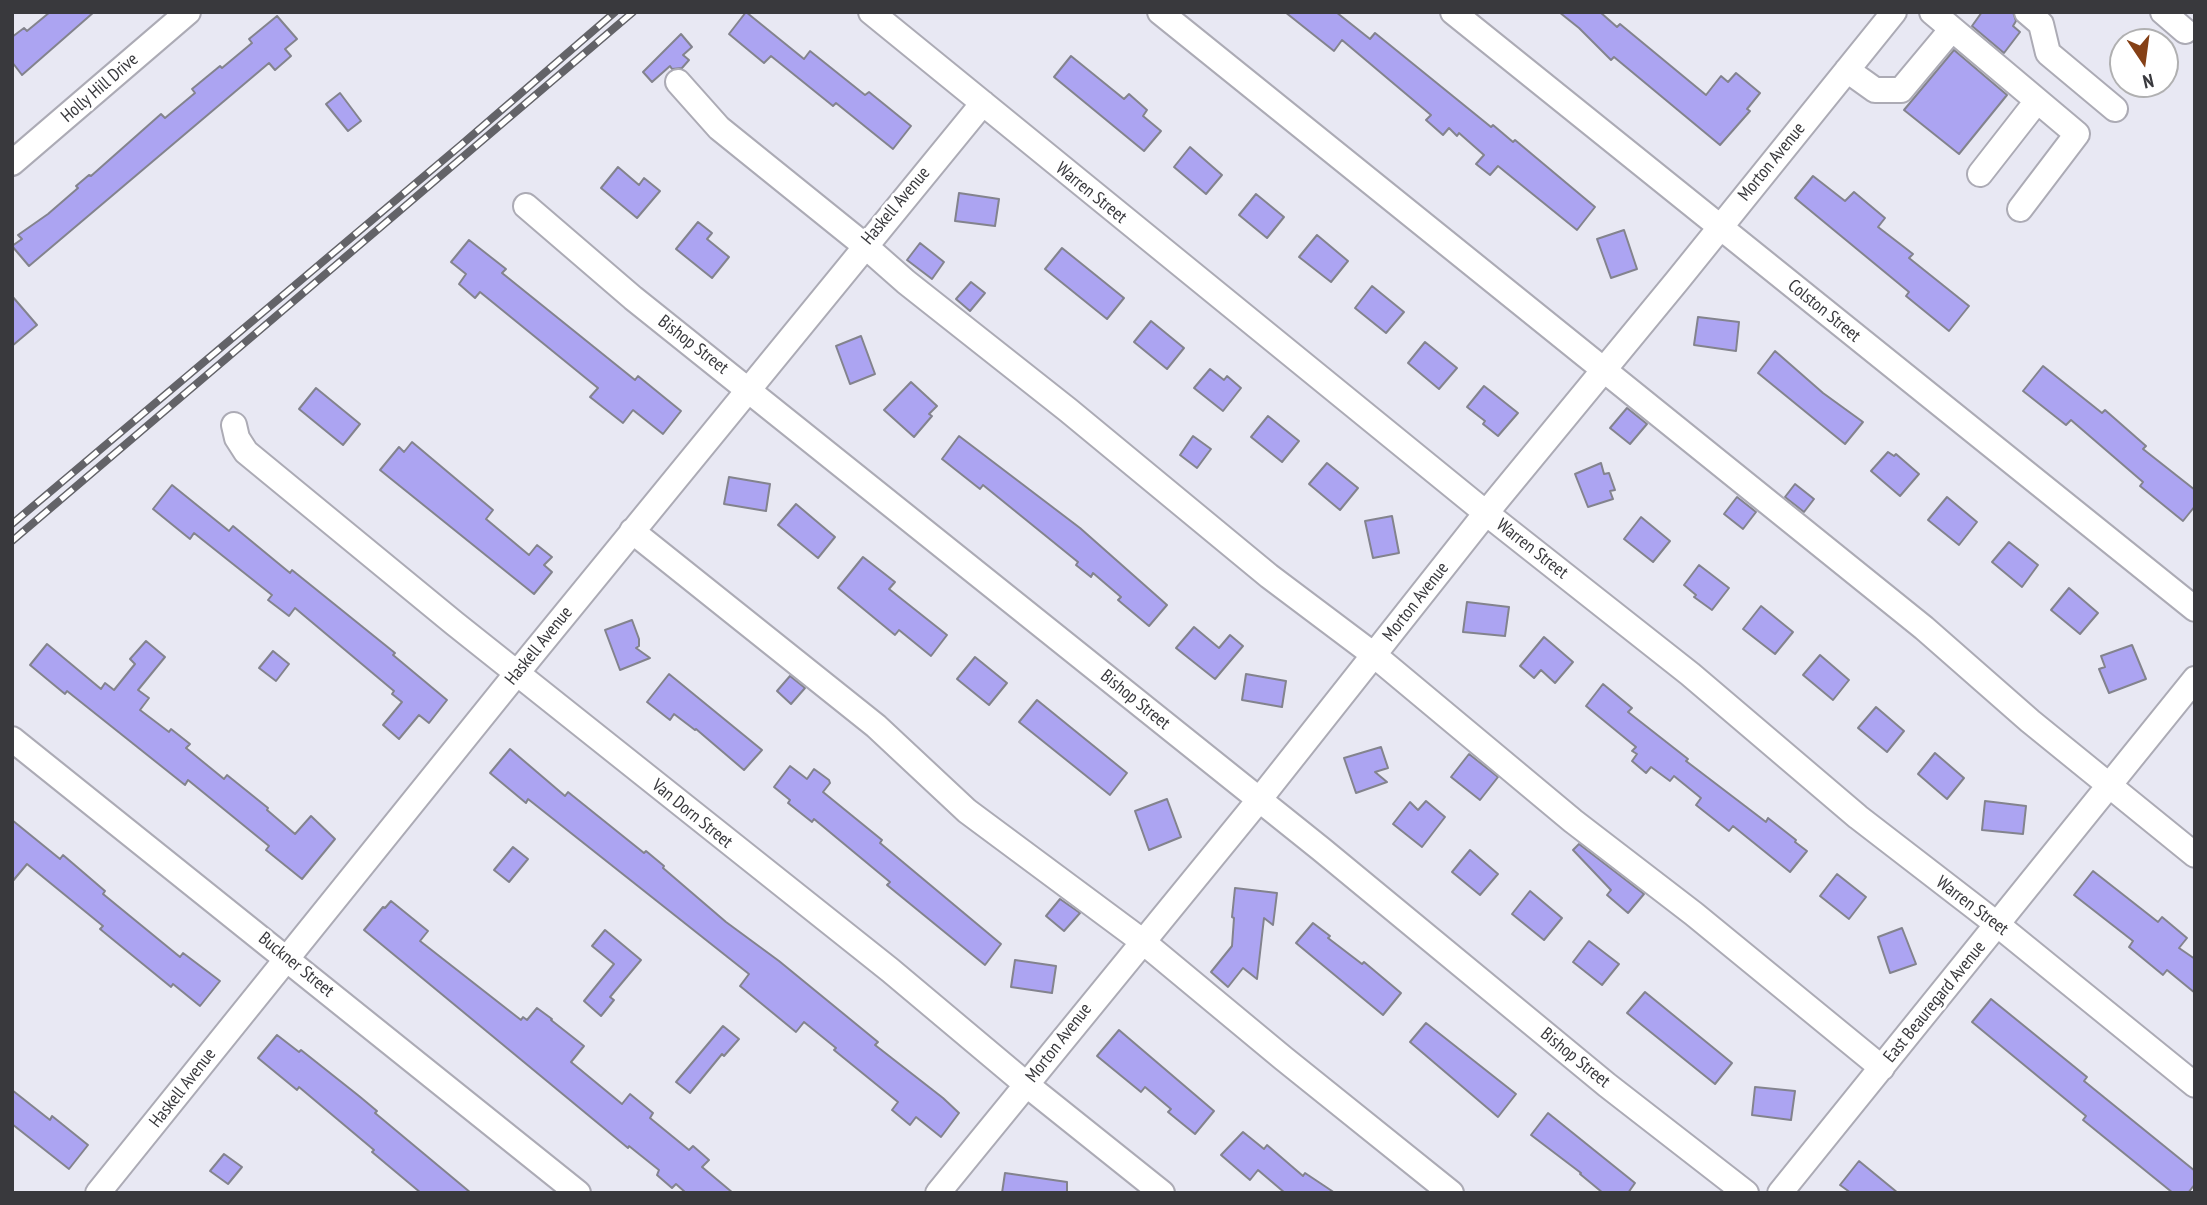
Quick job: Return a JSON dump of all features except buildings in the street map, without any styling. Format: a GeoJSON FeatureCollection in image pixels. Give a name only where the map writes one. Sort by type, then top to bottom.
{"type":"FeatureCollection","features":[{"type":"Feature","properties":{"kind":"street","name":"Holly Hill Drive"},"geometry":{"type":"LineString","coordinates":[[12,163],[188,12]]}},
{"type":"Feature","properties":{"kind":"street","name":"Warren Street"},"geometry":{"type":"LineString","coordinates":[[871,12],[1486,513],[1690,674],[1858,817],[1998,925],[2195,1085]]}},
{"type":"Feature","properties":{"kind":"street"},"geometry":{"type":"LineString","coordinates":[[1160,12],[1924,628],[2109,787],[2195,855]]}},
{"type":"Feature","properties":{"kind":"street","name":"Colston Street"},"geometry":{"type":"LineString","coordinates":[[1452,12],[2195,609]]}},
{"type":"Feature","properties":{"kind":"street","name":"Morton Avenue"},"geometry":{"type":"LineString","coordinates":[[938,1193],[1259,800],[1486,513],[1894,12]]}},
{"type":"Feature","properties":{"kind":"street"},"geometry":{"type":"LineString","coordinates":[[1932,12],[2077,134],[2020,209]]}},
{"type":"Feature","properties":{"kind":"street"},"geometry":{"type":"LineString","coordinates":[[2027,12],[2041,24],[2048,53],[2115,109]]}},
{"type":"Feature","properties":{"kind":"street"},"geometry":{"type":"LineString","coordinates":[[2163,12],[2185,31]]}},
{"type":"Feature","properties":{"kind":"street"},"geometry":{"type":"LineString","coordinates":[[1847,70],[1875,90],[1901,90],[1952,29]]}},
{"type":"Feature","properties":{"kind":"street"},"geometry":{"type":"LineString","coordinates":[[678,82],[719,128],[864,244],[906,282],[1068,410],[1269,576],[1374,655],[1573,821],[1694,914],[1882,1068]]}},
{"type":"Feature","properties":{"kind":"street"},"geometry":{"type":"LineString","coordinates":[[1980,174],[2037,101]]}},
{"type":"Feature","properties":{"kind":"street","name":"Haskell Avenue"},"geometry":{"type":"LineString","coordinates":[[98,1193],[864,244],[983,103]]}},
{"type":"Feature","properties":{"kind":"street","name":"Bishop Street"},"geometry":{"type":"LineString","coordinates":[[526,206],[633,298],[1259,800],[1607,1085],[1746,1193]]}},
{"type":"Feature","properties":{"kind":"street","name":"Van Dorn Street"},"geometry":{"type":"LineString","coordinates":[[234,425],[237,438],[246,452],[517,673],[890,970],[1162,1193]]}},
{"type":"Feature","properties":{"kind":"street"},"geometry":{"type":"LineString","coordinates":[[632,531],[876,726],[967,811],[1142,941],[1451,1193]]}},
{"type":"Feature","properties":{"kind":"street","name":"East Beauregard Avenue"},"geometry":{"type":"LineString","coordinates":[[1780,1193],[2195,679]]}},
{"type":"Feature","properties":{"kind":"street","name":"Buckner Street"},"geometry":{"type":"LineString","coordinates":[[12,739],[578,1193]]}},
{"type":"Feature","properties":{"kind":"railway"},"geometry":{"type":"LineString","coordinates":[[12,524],[615,12]]}},
{"type":"Feature","properties":{"kind":"railway"},"geometry":{"type":"LineString","coordinates":[[12,541],[633,12]]}}]}
